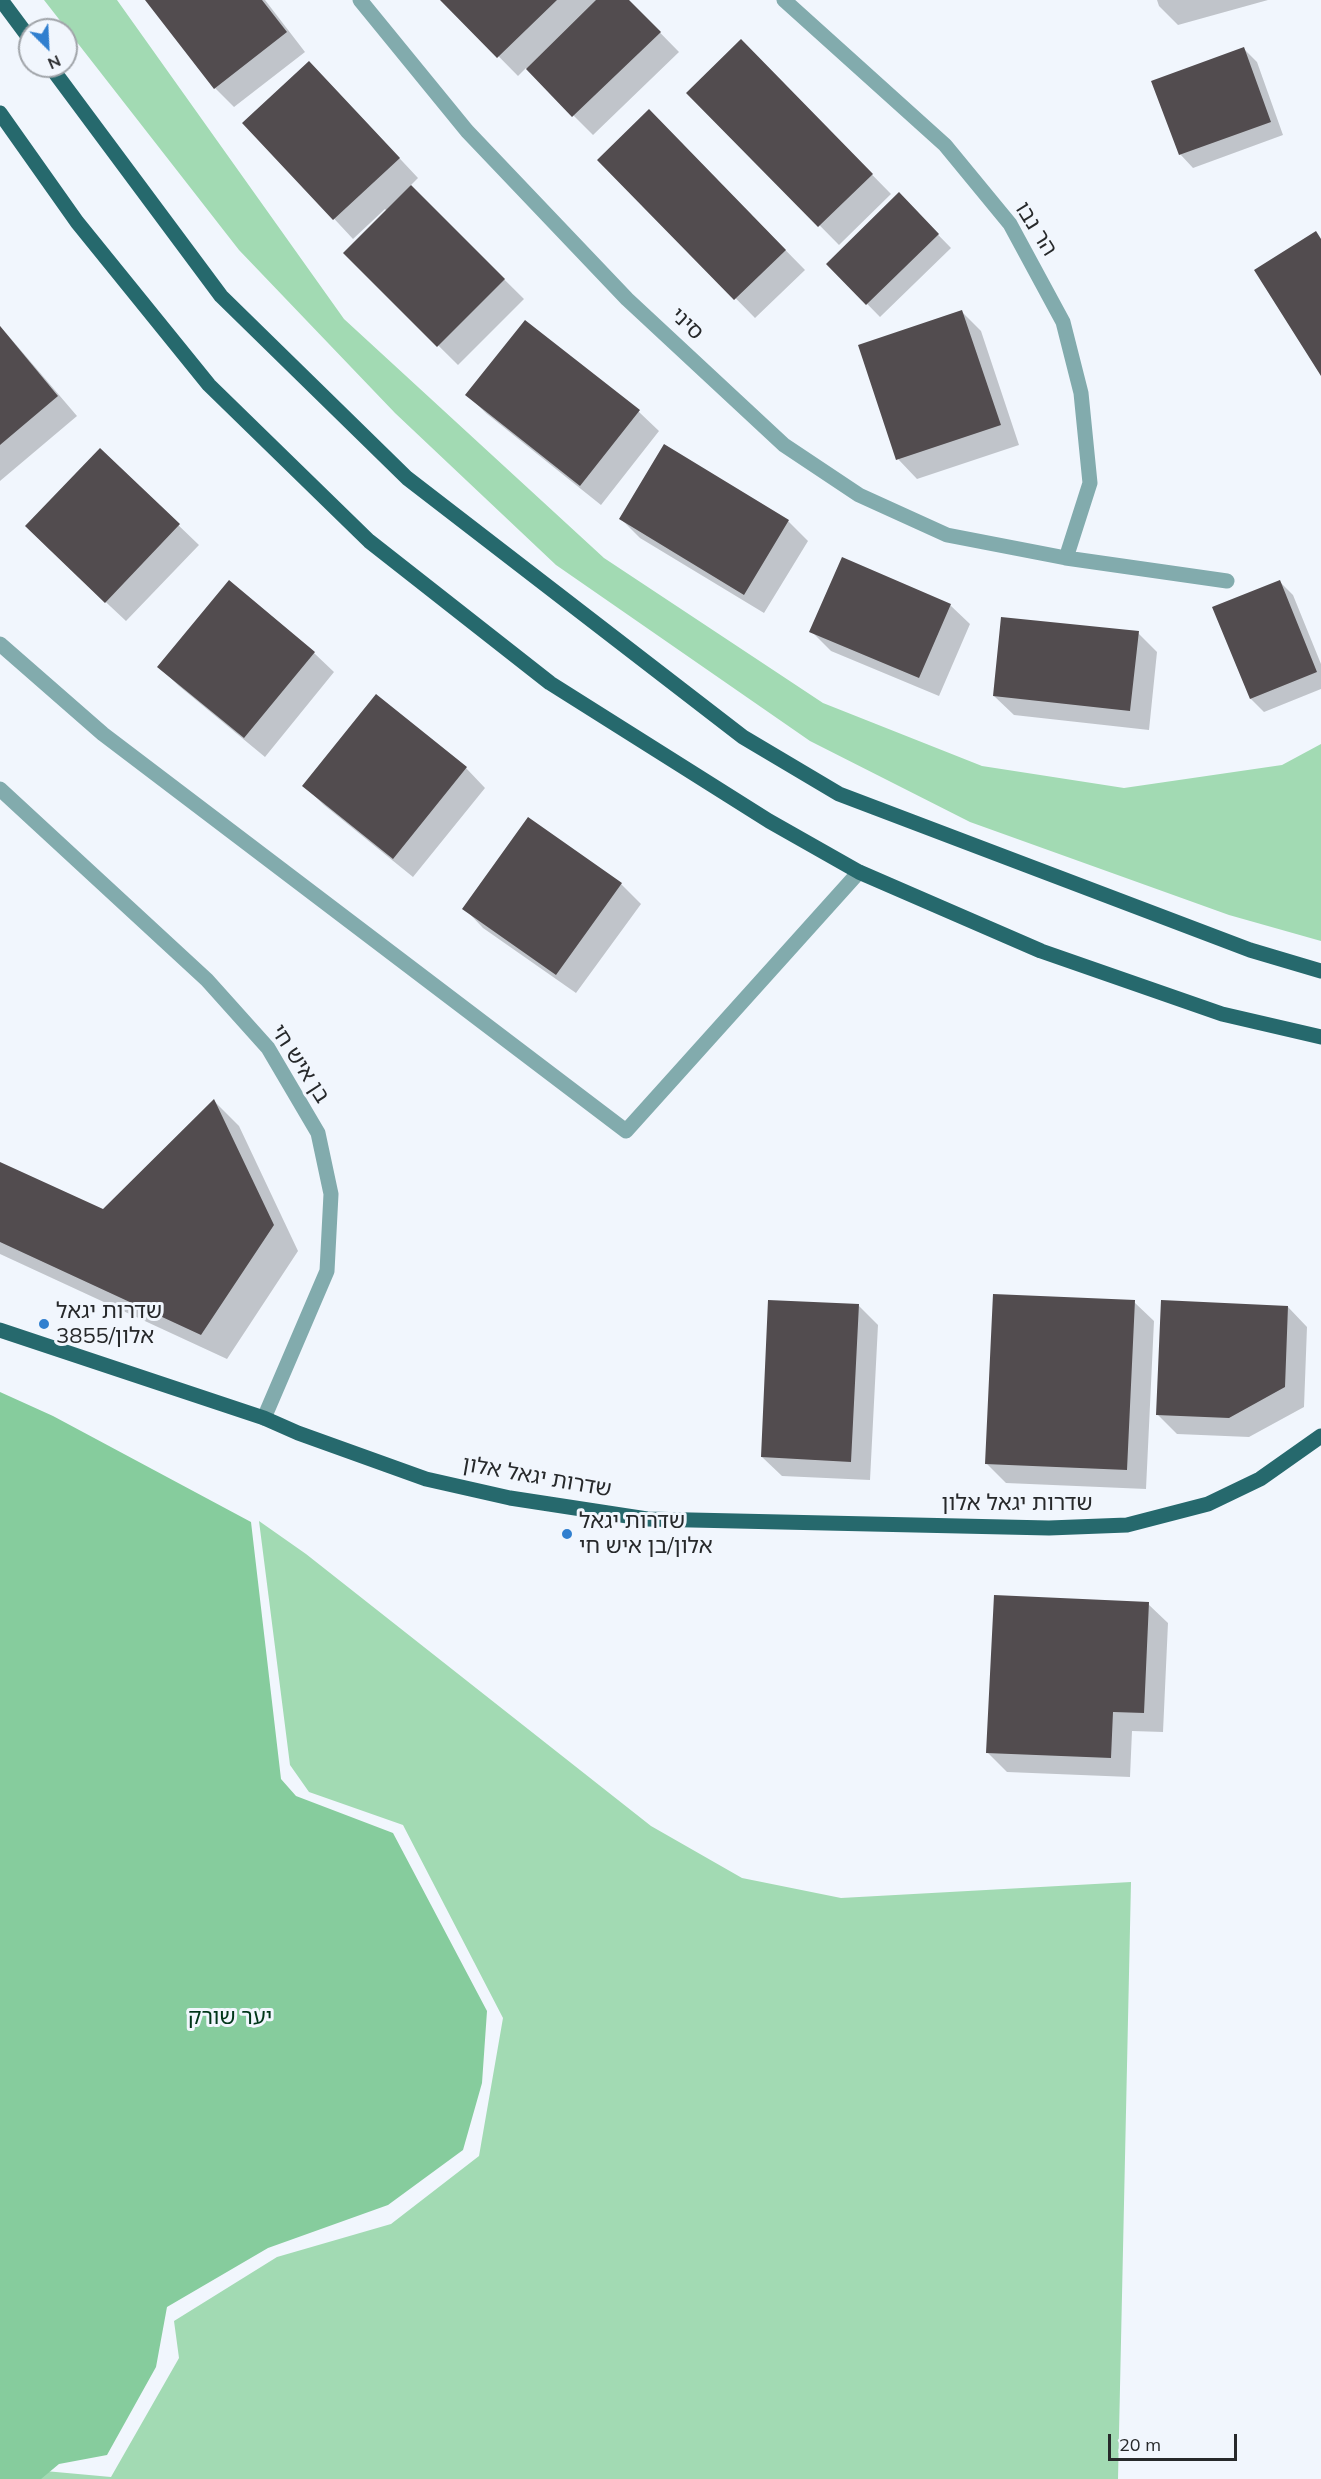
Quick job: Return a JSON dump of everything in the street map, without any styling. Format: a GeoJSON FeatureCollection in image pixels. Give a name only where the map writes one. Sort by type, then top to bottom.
{"type":"FeatureCollection","features":[{"type":"Feature","properties":{"kind":"main road"},"geometry":{"type":"LineString","coordinates":[[1,0],[18,23]]}},
{"type":"Feature","properties":{"kind":"main road"},"geometry":{"type":"LineString","coordinates":[[59,78],[221,296],[407,478],[743,737],[839,794],[1250,950],[1321,970]]}},
{"type":"Feature","properties":{"kind":"main road"},"geometry":{"type":"LineString","coordinates":[[0,113],[77,222],[209,385],[369,541],[549,683],[769,821],[859,872],[1041,951],[1222,1014],[1321,1037]]}},
{"type":"Feature","properties":{"kind":"main road","name":"שדרות יגאל אלון"},"geometry":{"type":"LineString","coordinates":[[0,1330],[264,1418],[298,1433],[426,1479],[510,1498],[647,1519],[1049,1528],[1127,1525],[1208,1504],[1260,1479],[1321,1436]]}},
{"type":"Feature","properties":{"kind":"street","name":"סיני"},"geometry":{"type":"LineString","coordinates":[[360,0],[466,130],[627,299],[784,446],[859,495],[946,535],[1066,558],[1227,581]]}},
{"type":"Feature","properties":{"kind":"street","name":"הר נבו"},"geometry":{"type":"LineString","coordinates":[[784,0],[945,145],[1010,224],[1063,322],[1081,393],[1090,483],[1066,558]]}},
{"type":"Feature","properties":{"kind":"street"},"geometry":{"type":"LineString","coordinates":[[0,644],[103,734],[626,1131],[859,872]]}},
{"type":"Feature","properties":{"kind":"street","name":"בן איש חי"},"geometry":{"type":"LineString","coordinates":[[0,789],[207,980],[268,1048],[318,1133],[332,1194],[327,1271],[264,1418]]}},
{"type":"Feature","properties":{"kind":"green space"},"geometry":{"type":"Polygon","coordinates":[[[44,0],[117,0],[344,319],[604,558],[823,703],[982,766],[1124,788],[1282,765],[1321,744],[1321,941],[1229,915],[970,822],[810,741],[556,565],[395,413],[239,250],[78,44],[78,18],[58,18],[44,0]]]}},
{"type":"Feature","properties":{"kind":"green space","name":"יער שורק"},"geometry":{"type":"Polygon","coordinates":[[[0,1392],[53,1416],[251,1522],[281,1779],[296,1796],[393,1833],[487,2011],[482,2083],[463,2150],[388,2205],[268,2248],[167,2307],[156,2367],[107,2455],[59,2464],[41,2479],[0,2479],[0,1392]]]}},
{"type":"Feature","properties":{"kind":"green space"},"geometry":{"type":"Polygon","coordinates":[[[259,1521],[306,1554],[651,1826],[742,1878],[841,1898],[1131,1882],[1118,2479],[38,2479],[45,2471],[111,2477],[179,2358],[174,2321],[277,2257],[391,2224],[479,2156],[503,2018],[403,1825],[309,1792],[290,1765],[259,1521]]]}},
{"type":"Feature","properties":{"kind":"building"},"geometry":{"type":"Polygon","coordinates":[[[145,0],[262,0],[287,32],[214,89],[145,0]]]}},
{"type":"Feature","properties":{"kind":"building"},"geometry":{"type":"Polygon","coordinates":[[[440,0],[557,0],[497,58],[440,0]]]}},
{"type":"Feature","properties":{"kind":"building"},"geometry":{"type":"Polygon","coordinates":[[[596,0],[629,0],[661,32],[572,117],[526,69],[596,0]]]}},
{"type":"Feature","properties":{"kind":"building"},"geometry":{"type":"Polygon","coordinates":[[[741,39],[873,174],[818,227],[686,93],[741,39]]]}},
{"type":"Feature","properties":{"kind":"building"},"geometry":{"type":"Polygon","coordinates":[[[1244,47],[1271,122],[1179,155],[1151,81],[1244,47]]]}},
{"type":"Feature","properties":{"kind":"building"},"geometry":{"type":"Polygon","coordinates":[[[309,61],[400,158],[333,220],[242,123],[309,61]]]}},
{"type":"Feature","properties":{"kind":"building"},"geometry":{"type":"Polygon","coordinates":[[[649,109],[786,250],[734,300],[597,160],[649,109]]]}},
{"type":"Feature","properties":{"kind":"building"},"geometry":{"type":"Polygon","coordinates":[[[411,185],[505,279],[437,347],[343,253],[411,185]]]}},
{"type":"Feature","properties":{"kind":"building"},"geometry":{"type":"Polygon","coordinates":[[[899,192],[939,234],[866,305],[826,264],[899,192]]]}},
{"type":"Feature","properties":{"kind":"building"},"geometry":{"type":"Polygon","coordinates":[[[1316,231],[1321,239],[1321,376],[1254,270],[1316,231]]]}},
{"type":"Feature","properties":{"kind":"building"},"geometry":{"type":"Polygon","coordinates":[[[962,310],[1001,425],[896,460],[858,345],[962,310]]]}},
{"type":"Feature","properties":{"kind":"building"},"geometry":{"type":"Polygon","coordinates":[[[525,320],[640,410],[580,486],[465,395],[525,320]]]}},
{"type":"Feature","properties":{"kind":"building"},"geometry":{"type":"Polygon","coordinates":[[[0,326],[58,396],[0,445],[0,326]]]}},
{"type":"Feature","properties":{"kind":"building"},"geometry":{"type":"Polygon","coordinates":[[[664,444],[789,520],[744,595],[619,519],[664,444]]]}},
{"type":"Feature","properties":{"kind":"building"},"geometry":{"type":"Polygon","coordinates":[[[100,448],[180,524],[105,603],[25,526],[100,448]]]}},
{"type":"Feature","properties":{"kind":"building"},"geometry":{"type":"Polygon","coordinates":[[[842,557],[951,604],[919,678],[809,632],[842,557]]]}},
{"type":"Feature","properties":{"kind":"building"},"geometry":{"type":"Polygon","coordinates":[[[229,580],[315,652],[244,738],[157,667],[229,580]]]}},
{"type":"Feature","properties":{"kind":"building"},"geometry":{"type":"Polygon","coordinates":[[[1280,580],[1317,672],[1250,699],[1212,607],[1280,580]]]}},
{"type":"Feature","properties":{"kind":"building"},"geometry":{"type":"Polygon","coordinates":[[[1001,617],[1139,631],[1130,711],[993,696],[1001,617]]]}},
{"type":"Feature","properties":{"kind":"building"},"geometry":{"type":"Polygon","coordinates":[[[376,694],[467,767],[393,859],[302,786],[376,694]]]}},
{"type":"Feature","properties":{"kind":"building"},"geometry":{"type":"Polygon","coordinates":[[[528,817],[622,883],[556,975],[462,909],[528,817]]]}},
{"type":"Feature","properties":{"kind":"building"},"geometry":{"type":"Polygon","coordinates":[[[214,1099],[274,1225],[201,1335],[0,1242],[0,1162],[103,1209],[214,1099]]]}},
{"type":"Feature","properties":{"kind":"building"},"geometry":{"type":"Polygon","coordinates":[[[993,1294],[1135,1300],[1127,1470],[985,1464],[993,1294]]]}},
{"type":"Feature","properties":{"kind":"building"},"geometry":{"type":"Polygon","coordinates":[[[768,1300],[859,1304],[851,1462],[761,1457],[768,1300]]]}},
{"type":"Feature","properties":{"kind":"building"},"geometry":{"type":"Polygon","coordinates":[[[1161,1300],[1288,1306],[1285,1387],[1229,1418],[1156,1415],[1161,1300]]]}},
{"type":"Feature","properties":{"kind":"building"},"geometry":{"type":"Polygon","coordinates":[[[994,1595],[1149,1602],[1144,1713],[1113,1712],[1111,1758],[986,1753],[994,1595]]]}},
{"type":"Feature","properties":{"kind":"place","name":"שדרות יגאל אלון/3855"},"geometry":{"type":"Point","coordinates":[44,1324]}},
{"type":"Feature","properties":{"kind":"place","name":"שדרות יגאל אלון/בן איש חי"},"geometry":{"type":"Point","coordinates":[567,1534]}}]}
